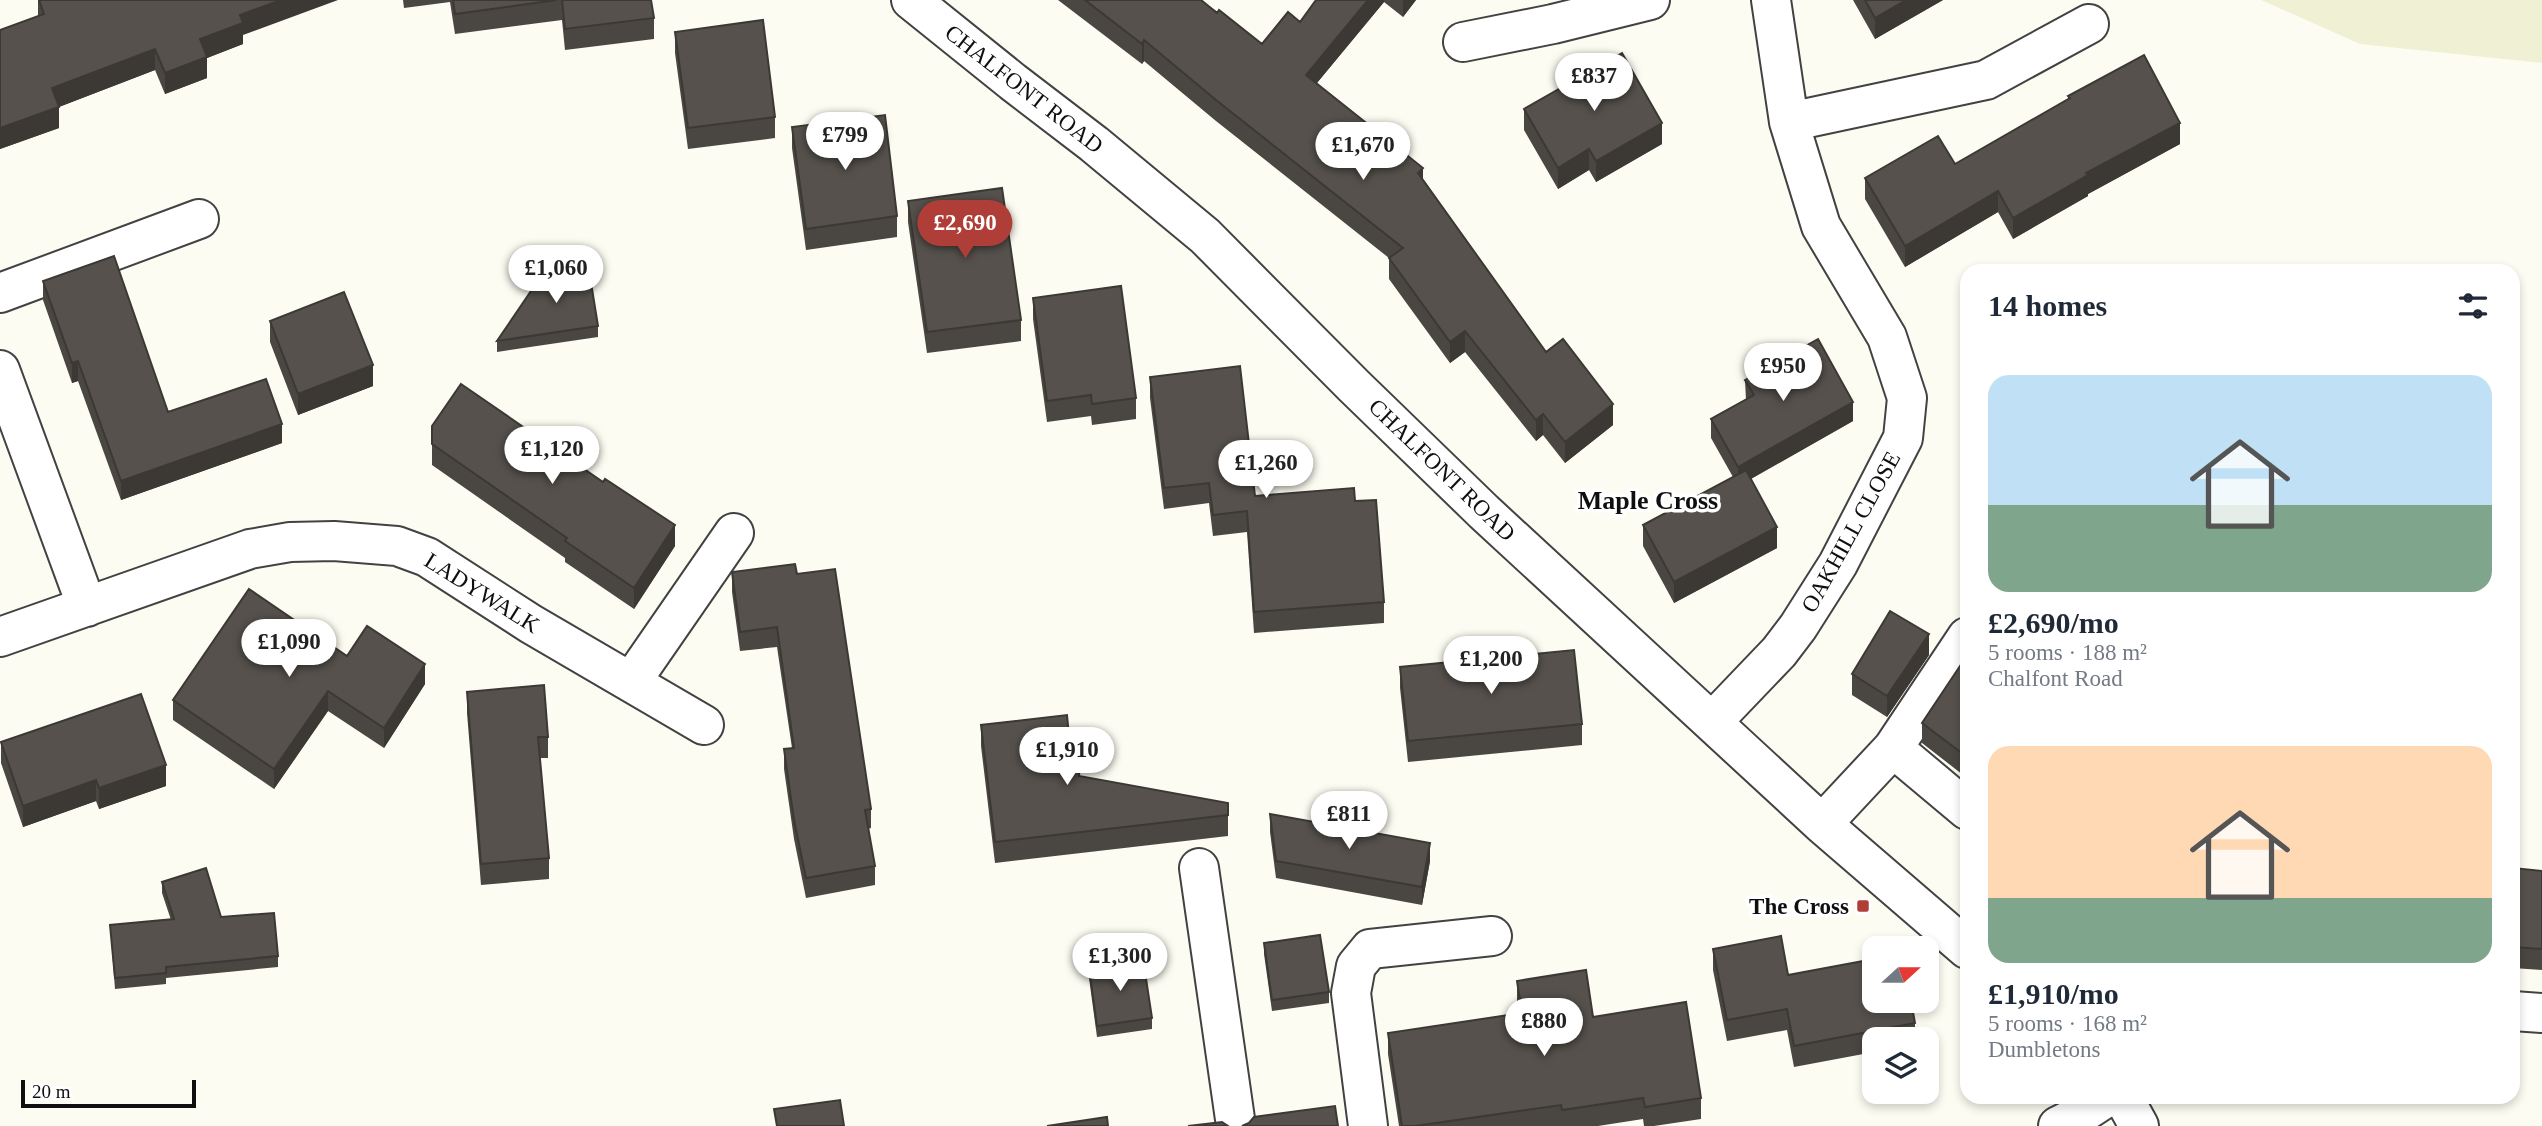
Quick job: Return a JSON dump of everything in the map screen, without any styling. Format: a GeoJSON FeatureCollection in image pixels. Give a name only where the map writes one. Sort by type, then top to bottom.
{"type":"FeatureCollection","features":[{"type":"Feature","properties":{"kind":"street","name":"CHALFONT ROAD"},"geometry":{"type":"LineString","coordinates":[[911,0],[1094,144],[1205,236],[1484,512],[1822,824],[1960,943]]}},
{"type":"Feature","properties":{"kind":"street"},"geometry":{"type":"LineString","coordinates":[[1463,42],[1553,24],[1650,0]]}},
{"type":"Feature","properties":{"kind":"street","name":"OAKHILL CLOSE"},"geometry":{"type":"LineString","coordinates":[[1713,722],[1763,670],[1798,627],[1838,564],[1903,438],[1907,398],[1887,337],[1821,226],[1789,122],[1771,0]]}},
{"type":"Feature","properties":{"kind":"street"},"geometry":{"type":"LineString","coordinates":[[1789,122],[1986,80],[2089,24]]}},
{"type":"Feature","properties":{"kind":"street"},"geometry":{"type":"LineString","coordinates":[[0,293],[199,219]]}},
{"type":"Feature","properties":{"kind":"street"},"geometry":{"type":"LineString","coordinates":[[0,370],[87,607]]}},
{"type":"Feature","properties":{"kind":"street"},"geometry":{"type":"LineString","coordinates":[[631,682],[734,533]]}},
{"type":"Feature","properties":{"kind":"street","name":"LADYWALK"},"geometry":{"type":"LineString","coordinates":[[0,637],[250,549],[301,542],[334,541],[397,546],[427,557],[531,624],[704,725]]}},
{"type":"Feature","properties":{"kind":"street"},"geometry":{"type":"LineString","coordinates":[[1822,824],[1893,747],[1960,647]]}},
{"type":"Feature","properties":{"kind":"street"},"geometry":{"type":"LineString","coordinates":[[1893,747],[1960,804]]}},
{"type":"Feature","properties":{"kind":"street"},"geometry":{"type":"LineString","coordinates":[[1199,868],[1236,1126]]}},
{"type":"Feature","properties":{"kind":"street"},"geometry":{"type":"LineString","coordinates":[[1368,1126],[1351,993],[1356,966],[1370,949],[1492,936]]}},
{"type":"Feature","properties":{"kind":"street"},"geometry":{"type":"LineString","coordinates":[[2520,1011],[2542,1013]]}},
{"type":"Feature","properties":{"kind":"street"},"geometry":{"type":"LineString","coordinates":[[2058,1126],[2096,1104]]}},
{"type":"Feature","properties":{"kind":"street"},"geometry":{"type":"LineString","coordinates":[[2127,1104],[2139,1126]]}},
{"type":"Feature","properties":{"kind":"green space"},"geometry":{"type":"Polygon","coordinates":[[[2261,0],[2542,0],[2542,63],[2360,44],[2261,0]]]}},
{"type":"Feature","properties":{"kind":"building"},"geometry":{"type":"Polygon","coordinates":[[[39,0],[281,0],[240,15],[243,23],[200,39],[207,57],[165,73],[155,49],[52,88],[59,107],[0,128],[0,30],[44,14],[39,0]]]}},
{"type":"Feature","properties":{"kind":"building"},"geometry":{"type":"Polygon","coordinates":[[[453,0],[557,0],[455,14],[453,0]]]}},
{"type":"Feature","properties":{"kind":"building"},"geometry":{"type":"Polygon","coordinates":[[[562,0],[651,0],[654,18],[565,29],[562,0]]]}},
{"type":"Feature","properties":{"kind":"building"},"geometry":{"type":"Polygon","coordinates":[[[1085,0],[1201,0],[1217,13],[1219,10],[1262,44],[1288,12],[1300,22],[1316,0],[1368,0],[1306,75],[1423,168],[1418,173],[1546,352],[1563,339],[1613,404],[1565,442],[1543,414],[1536,420],[1465,331],[1450,342],[1389,258],[1403,248],[1144,40],[1142,44],[1085,0]]]}},
{"type":"Feature","properties":{"kind":"building"},"geometry":{"type":"Polygon","coordinates":[[[1865,0],[1906,0],[1875,18],[1865,0]]]}},
{"type":"Feature","properties":{"kind":"building"},"geometry":{"type":"Polygon","coordinates":[[[763,20],[775,117],[688,128],[675,32],[763,20]]]}},
{"type":"Feature","properties":{"kind":"building"},"geometry":{"type":"Polygon","coordinates":[[[1622,53],[1662,123],[1596,161],[1589,149],[1558,168],[1524,109],[1622,53]]]}},
{"type":"Feature","properties":{"kind":"building"},"geometry":{"type":"Polygon","coordinates":[[[2144,55],[2180,123],[2086,173],[2088,175],[2013,218],[1998,191],[1905,246],[1865,178],[1938,136],[1955,164],[2070,98],[2068,96],[2144,55]]]}},
{"type":"Feature","properties":{"kind":"building"},"geometry":{"type":"Polygon","coordinates":[[[885,115],[897,216],[806,229],[792,127],[885,115]]]}},
{"type":"Feature","properties":{"kind":"building"},"geometry":{"type":"Polygon","coordinates":[[[1002,188],[1021,320],[927,332],[908,201],[1002,188]]]}},
{"type":"Feature","properties":{"kind":"building"},"geometry":{"type":"Polygon","coordinates":[[[114,256],[168,412],[266,379],[282,424],[121,481],[78,361],[72,363],[43,281],[114,256]]]}},
{"type":"Feature","properties":{"kind":"building"},"geometry":{"type":"Polygon","coordinates":[[[588,264],[598,326],[497,341],[544,272],[588,264]]]}},
{"type":"Feature","properties":{"kind":"building"},"geometry":{"type":"Polygon","coordinates":[[[1121,286],[1136,398],[1092,404],[1091,395],[1047,401],[1033,298],[1121,286]]]}},
{"type":"Feature","properties":{"kind":"building"},"geometry":{"type":"Polygon","coordinates":[[[344,292],[373,365],[298,394],[270,321],[344,292]]]}},
{"type":"Feature","properties":{"kind":"building"},"geometry":{"type":"Polygon","coordinates":[[[1818,339],[1853,402],[1738,467],[1711,419],[1754,395],[1745,380],[1818,339]]]}},
{"type":"Feature","properties":{"kind":"building"},"geometry":{"type":"Polygon","coordinates":[[[1240,366],[1255,496],[1354,488],[1355,501],[1376,500],[1384,602],[1254,612],[1247,511],[1213,515],[1209,483],[1164,488],[1150,377],[1240,366]]]}},
{"type":"Feature","properties":{"kind":"building"},"geometry":{"type":"Polygon","coordinates":[[[461,384],[603,482],[605,479],[675,525],[634,588],[432,444],[432,426],[461,384]]]}},
{"type":"Feature","properties":{"kind":"building"},"geometry":{"type":"Polygon","coordinates":[[[1746,470],[1777,527],[1674,582],[1643,525],[1746,470]]]}},
{"type":"Feature","properties":{"kind":"building"},"geometry":{"type":"Polygon","coordinates":[[[795,564],[797,574],[835,569],[871,809],[865,810],[875,866],[806,878],[784,749],[794,748],[777,627],[740,632],[732,572],[795,564]]]}},
{"type":"Feature","properties":{"kind":"building"},"geometry":{"type":"Polygon","coordinates":[[[249,589],[347,656],[367,626],[425,664],[384,728],[328,691],[274,769],[173,700],[249,589]]]}},
{"type":"Feature","properties":{"kind":"building"},"geometry":{"type":"Polygon","coordinates":[[[1890,611],[1929,634],[1887,696],[1852,674],[1890,611]]]}},
{"type":"Feature","properties":{"kind":"building"},"geometry":{"type":"Polygon","coordinates":[[[1574,650],[1582,724],[1408,741],[1400,667],[1574,650]]]}},
{"type":"Feature","properties":{"kind":"building"},"geometry":{"type":"Polygon","coordinates":[[[1960,666],[1960,752],[1922,723],[1960,666]]]}},
{"type":"Feature","properties":{"kind":"building"},"geometry":{"type":"Polygon","coordinates":[[[544,685],[548,737],[538,737],[549,858],[481,864],[467,692],[544,685]]]}},
{"type":"Feature","properties":{"kind":"building"},"geometry":{"type":"Polygon","coordinates":[[[141,694],[166,765],[99,788],[96,780],[23,806],[1,742],[141,694]]]}},
{"type":"Feature","properties":{"kind":"building"},"geometry":{"type":"Polygon","coordinates":[[[1067,715],[1070,747],[1081,746],[1079,776],[1228,803],[1228,815],[995,842],[981,725],[1067,715]]]}},
{"type":"Feature","properties":{"kind":"building"},"geometry":{"type":"Polygon","coordinates":[[[1270,814],[1430,843],[1422,887],[1276,861],[1270,814]]]}},
{"type":"Feature","properties":{"kind":"building"},"geometry":{"type":"Polygon","coordinates":[[[206,868],[221,917],[274,913],[278,956],[166,967],[166,973],[115,978],[110,925],[174,919],[162,882],[206,868]]]}},
{"type":"Feature","properties":{"kind":"building"},"geometry":{"type":"Polygon","coordinates":[[[2520,869],[2542,871],[2542,949],[2520,947],[2520,869]]]}},
{"type":"Feature","properties":{"kind":"building"},"geometry":{"type":"Polygon","coordinates":[[[1320,935],[1329,992],[1272,1000],[1264,943],[1320,935]]]}},
{"type":"Feature","properties":{"kind":"building"},"geometry":{"type":"Polygon","coordinates":[[[1781,936],[1788,975],[1862,961],[1862,1013],[1913,1013],[1915,1023],[1894,1027],[1862,1027],[1862,1033],[1794,1046],[1787,1009],[1727,1020],[1713,949],[1781,936]]]}},
{"type":"Feature","properties":{"kind":"building"},"geometry":{"type":"Polygon","coordinates":[[[1143,959],[1152,1018],[1097,1026],[1089,967],[1143,959]]]}},
{"type":"Feature","properties":{"kind":"building"},"geometry":{"type":"Polygon","coordinates":[[[1586,970],[1593,1017],[1686,1002],[1701,1098],[1645,1107],[1643,1098],[1562,1110],[1561,1105],[1402,1126],[1388,1033],[1522,1013],[1517,981],[1586,970]]]}},
{"type":"Feature","properties":{"kind":"building"},"geometry":{"type":"Polygon","coordinates":[[[840,1100],[844,1126],[777,1126],[774,1109],[840,1100]]]}},
{"type":"Feature","properties":{"kind":"building"},"geometry":{"type":"Polygon","coordinates":[[[1335,1106],[1338,1126],[1242,1126],[1254,1117],[1335,1106]]]}},
{"type":"Feature","properties":{"kind":"building"},"geometry":{"type":"Polygon","coordinates":[[[1107,1117],[1108,1126],[1047,1126],[1107,1117]]]}},
{"type":"Feature","properties":{"kind":"building"},"geometry":{"type":"Polygon","coordinates":[[[1222,1122],[1228,1126],[1188,1126],[1222,1122]]]}},
{"type":"Feature","properties":{"kind":"place","name":"The Cross"},"geometry":{"type":"Point","coordinates":[1863,906]}},
{"type":"Feature","properties":{"kind":"district","name":"Maple Cross"},"geometry":{"type":"Point","coordinates":[1648,500]}}]}
